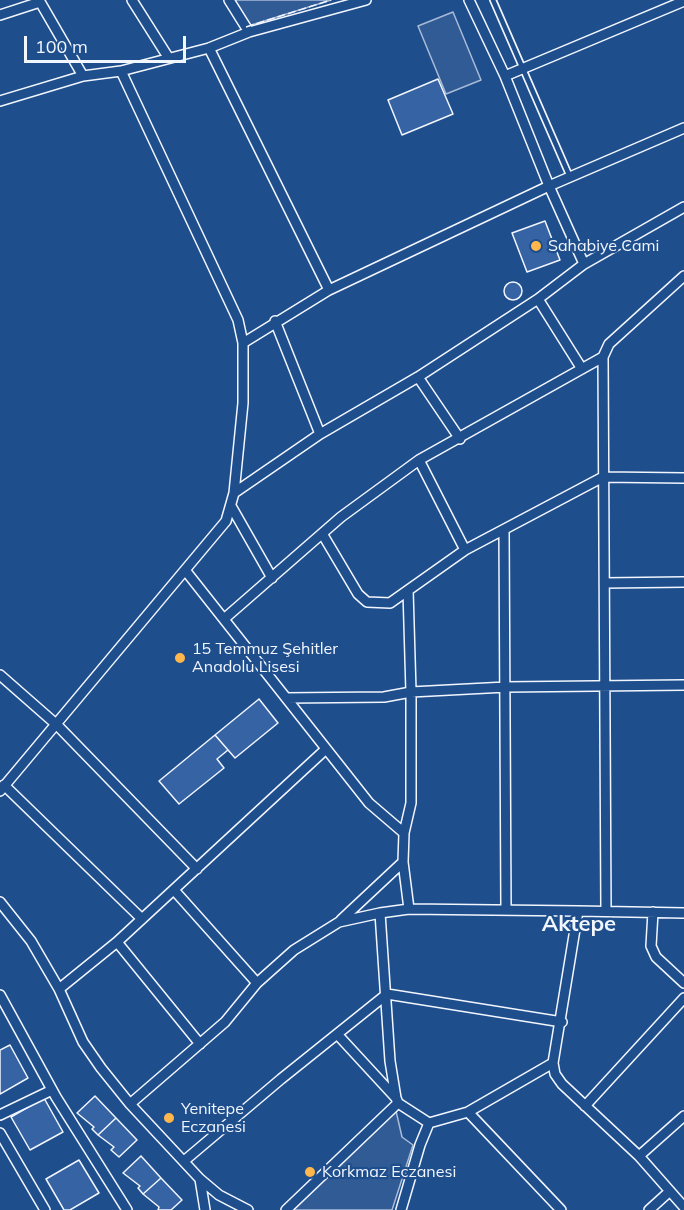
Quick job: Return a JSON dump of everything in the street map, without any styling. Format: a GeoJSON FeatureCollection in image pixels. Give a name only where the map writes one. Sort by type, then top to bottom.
{"type":"FeatureCollection","features":[{"type":"Feature","properties":{"kind":"street"},"geometry":{"type":"LineString","coordinates":[[132,0],[168,57]]}},
{"type":"Feature","properties":{"kind":"street"},"geometry":{"type":"LineString","coordinates":[[229,0],[249,32]]}},
{"type":"Feature","properties":{"kind":"street"},"geometry":{"type":"LineString","coordinates":[[0,100],[83,76],[122,71],[209,48],[249,32],[366,0]]}},
{"type":"Feature","properties":{"kind":"street"},"geometry":{"type":"LineString","coordinates":[[469,0],[505,76],[549,186],[584,264]]}},
{"type":"Feature","properties":{"kind":"street"},"geometry":{"type":"LineString","coordinates":[[0,15],[40,1],[83,76]]}},
{"type":"Feature","properties":{"kind":"street"},"geometry":{"type":"LineString","coordinates":[[505,76],[684,1]]}},
{"type":"Feature","properties":{"kind":"street"},"geometry":{"type":"LineString","coordinates":[[209,48],[329,290]]}},
{"type":"Feature","properties":{"kind":"street"},"geometry":{"type":"LineString","coordinates":[[122,71],[238,320],[243,343],[243,403],[234,494],[225,520],[57,725],[2,788],[142,919]]}},
{"type":"Feature","properties":{"kind":"street"},"geometry":{"type":"LineString","coordinates":[[243,343],[275,321],[329,290],[549,186],[684,128]]}},
{"type":"Feature","properties":{"kind":"street"},"geometry":{"type":"LineString","coordinates":[[234,494],[320,434],[418,377],[538,299],[584,264],[684,207]]}},
{"type":"Feature","properties":{"kind":"street"},"geometry":{"type":"LineString","coordinates":[[606,912],[603,357],[609,344],[684,276]]}},
{"type":"Feature","properties":{"kind":"street"},"geometry":{"type":"LineString","coordinates":[[538,299],[582,369]]}},
{"type":"Feature","properties":{"kind":"street"},"geometry":{"type":"LineString","coordinates":[[275,321],[320,434]]}},
{"type":"Feature","properties":{"kind":"street"},"geometry":{"type":"LineString","coordinates":[[224,619],[341,517],[419,460],[603,357]]}},
{"type":"Feature","properties":{"kind":"street"},"geometry":{"type":"LineString","coordinates":[[418,377],[460,439]]}},
{"type":"Feature","properties":{"kind":"street"},"geometry":{"type":"LineString","coordinates":[[419,460],[465,550]]}},
{"type":"Feature","properties":{"kind":"street"},"geometry":{"type":"LineString","coordinates":[[323,535],[358,594],[368,602],[390,603],[465,550],[603,477],[684,478]]}},
{"type":"Feature","properties":{"kind":"street"},"geometry":{"type":"LineString","coordinates":[[231,506],[272,578]]}},
{"type":"Feature","properties":{"kind":"street"},"geometry":{"type":"LineString","coordinates":[[504,531],[506,909]]}},
{"type":"Feature","properties":{"kind":"street"},"geometry":{"type":"LineString","coordinates":[[185,570],[369,803],[404,833]]}},
{"type":"Feature","properties":{"kind":"street"},"geometry":{"type":"LineString","coordinates":[[604,583],[684,582]]}},
{"type":"Feature","properties":{"kind":"street"},"geometry":{"type":"LineString","coordinates":[[408,590],[411,803],[404,833],[403,862],[409,909]]}},
{"type":"Feature","properties":{"kind":"street"},"geometry":{"type":"LineString","coordinates":[[0,675],[57,725],[197,868]]}},
{"type":"Feature","properties":{"kind":"street"},"geometry":{"type":"LineString","coordinates":[[286,698],[384,697],[411,692],[506,687],[606,684],[684,685]]}},
{"type":"Feature","properties":{"kind":"street"},"geometry":{"type":"LineString","coordinates":[[59,989],[117,942],[326,749]]}},
{"type":"Feature","properties":{"kind":"street"},"geometry":{"type":"LineString","coordinates":[[130,1104],[225,1023],[257,983],[294,950],[339,922],[403,862]]}},
{"type":"Feature","properties":{"kind":"street"},"geometry":{"type":"LineString","coordinates":[[174,890],[257,983]]}},
{"type":"Feature","properties":{"kind":"street"},"geometry":{"type":"LineString","coordinates":[[0,902],[31,941],[59,989],[83,1042],[130,1104],[200,1179],[219,1195],[248,1210]]}},
{"type":"Feature","properties":{"kind":"street"},"geometry":{"type":"LineString","coordinates":[[339,922],[409,909],[684,913]]}},
{"type":"Feature","properties":{"kind":"street"},"geometry":{"type":"LineString","coordinates":[[578,911],[562,1022],[553,1063],[555,1074],[562,1084],[639,1156],[684,1207]]}},
{"type":"Feature","properties":{"kind":"street"},"geometry":{"type":"LineString","coordinates":[[653,912],[651,946],[656,957],[684,983]]}},
{"type":"Feature","properties":{"kind":"street"},"geometry":{"type":"LineString","coordinates":[[380,913],[390,1061],[397,1100]]}},
{"type":"Feature","properties":{"kind":"street"},"geometry":{"type":"LineString","coordinates":[[117,942],[200,1044]]}},
{"type":"Feature","properties":{"kind":"street"},"geometry":{"type":"LineString","coordinates":[[184,1161],[387,994],[562,1022]]}},
{"type":"Feature","properties":{"kind":"street"},"geometry":{"type":"LineString","coordinates":[[0,995],[52,1090],[127,1210]]}},
{"type":"Feature","properties":{"kind":"street"},"geometry":{"type":"LineString","coordinates":[[585,1106],[684,998]]}},
{"type":"Feature","properties":{"kind":"street"},"geometry":{"type":"LineString","coordinates":[[337,1034],[397,1100],[429,1123]]}},
{"type":"Feature","properties":{"kind":"street"},"geometry":{"type":"LineString","coordinates":[[429,1123],[468,1112],[553,1063]]}},
{"type":"Feature","properties":{"kind":"street"},"geometry":{"type":"LineString","coordinates":[[0,1115],[52,1090]]}},
{"type":"Feature","properties":{"kind":"street"},"geometry":{"type":"LineString","coordinates":[[286,1210],[397,1100]]}},
{"type":"Feature","properties":{"kind":"street"},"geometry":{"type":"LineString","coordinates":[[468,1112],[561,1210]]}},
{"type":"Feature","properties":{"kind":"street"},"geometry":{"type":"LineString","coordinates":[[639,1156],[684,1116]]}},
{"type":"Feature","properties":{"kind":"street"},"geometry":{"type":"LineString","coordinates":[[401,1210],[420,1145],[429,1123]]}},
{"type":"Feature","properties":{"kind":"street"},"geometry":{"type":"LineString","coordinates":[[0,1133],[45,1210]]}},
{"type":"Feature","properties":{"kind":"street"},"geometry":{"type":"LineString","coordinates":[[200,1179],[205,1210]]}},
{"type":"Feature","properties":{"kind":"street"},"geometry":{"type":"LineString","coordinates":[[649,1210],[670,1191]]}},
{"type":"Feature","properties":{"kind":"lane"},"geometry":{"type":"LineString","coordinates":[[493,0],[570,177]]}},
{"type":"Feature","properties":{"kind":"shaded area"},"geometry":{"type":"Polygon","coordinates":[[[229,0],[331,0],[245,27],[229,0]]]}},
{"type":"Feature","properties":{"kind":"shaded area"},"geometry":{"type":"Polygon","coordinates":[[[453,12],[481,80],[446,94],[418,26],[453,12]]]}},
{"type":"Feature","properties":{"kind":"shaded area"},"geometry":{"type":"Polygon","coordinates":[[[396,1111],[402,1137],[413,1145],[392,1210],[293,1210],[396,1111]]]}},
{"type":"Feature","properties":{"kind":"building"},"geometry":{"type":"Polygon","coordinates":[[[438,79],[453,114],[402,135],[388,100],[438,79]]]}},
{"type":"Feature","properties":{"kind":"building","name":"Sahabiye Cami"},"geometry":{"type":"Polygon","coordinates":[[[545,221],[560,260],[527,272],[512,233],[545,221]]]}},
{"type":"Feature","properties":{"kind":"building"},"geometry":{"type":"Polygon","coordinates":[[[509,282],[517,282],[522,287],[520,298],[509,300],[504,295],[504,287],[509,282]]]}},
{"type":"Feature","properties":{"kind":"building","name":"15 Temmuz Şehitler Anadolu Lisesi"},"geometry":{"type":"Polygon","coordinates":[[[259,699],[278,723],[235,758],[215,735],[259,699]]]}},
{"type":"Feature","properties":{"kind":"building"},"geometry":{"type":"Polygon","coordinates":[[[215,735],[228,750],[217,759],[224,768],[179,804],[159,781],[215,735]]]}},
{"type":"Feature","properties":{"kind":"building"},"geometry":{"type":"Polygon","coordinates":[[[10,1045],[28,1078],[0,1094],[0,1050],[10,1045]]]}},
{"type":"Feature","properties":{"kind":"building"},"geometry":{"type":"Polygon","coordinates":[[[95,1096],[116,1118],[98,1135],[92,1129],[94,1127],[77,1113],[95,1096]]]}},
{"type":"Feature","properties":{"kind":"building"},"geometry":{"type":"Polygon","coordinates":[[[44,1098],[63,1132],[30,1150],[11,1117],[44,1098]]]}},
{"type":"Feature","properties":{"kind":"building"},"geometry":{"type":"Polygon","coordinates":[[[116,1118],[137,1140],[119,1157],[111,1150],[114,1147],[98,1135],[116,1118]]]}},
{"type":"Feature","properties":{"kind":"building"},"geometry":{"type":"Polygon","coordinates":[[[141,1156],[161,1178],[143,1194],[138,1188],[140,1186],[123,1173],[141,1156]]]}},
{"type":"Feature","properties":{"kind":"building"},"geometry":{"type":"Polygon","coordinates":[[[79,1160],[99,1193],[70,1210],[64,1210],[46,1179],[79,1160]]]}},
{"type":"Feature","properties":{"kind":"building"},"geometry":{"type":"Polygon","coordinates":[[[161,1178],[182,1200],[171,1210],[158,1210],[159,1207],[143,1194],[161,1178]]]}},
{"type":"Feature","properties":{"kind":"fence"},"geometry":{"type":"LineString","coordinates":[[246,27],[331,0]]}},
{"type":"Feature","properties":{"kind":"place","name":"Sahabiye Cami"},"geometry":{"type":"Point","coordinates":[536,246]}},
{"type":"Feature","properties":{"kind":"place","name":"15 Temmuz Şehitler Anadolu Lisesi"},"geometry":{"type":"Point","coordinates":[180,658]}},
{"type":"Feature","properties":{"kind":"place","name":"Yenitepe Eczanesi"},"geometry":{"type":"Point","coordinates":[169,1118]}},
{"type":"Feature","properties":{"kind":"place","name":"Korkmaz Eczanesi"},"geometry":{"type":"Point","coordinates":[310,1172]}},
{"type":"Feature","properties":{"kind":"district","name":"Aktepe"},"geometry":{"type":"Point","coordinates":[579,924]}}]}
